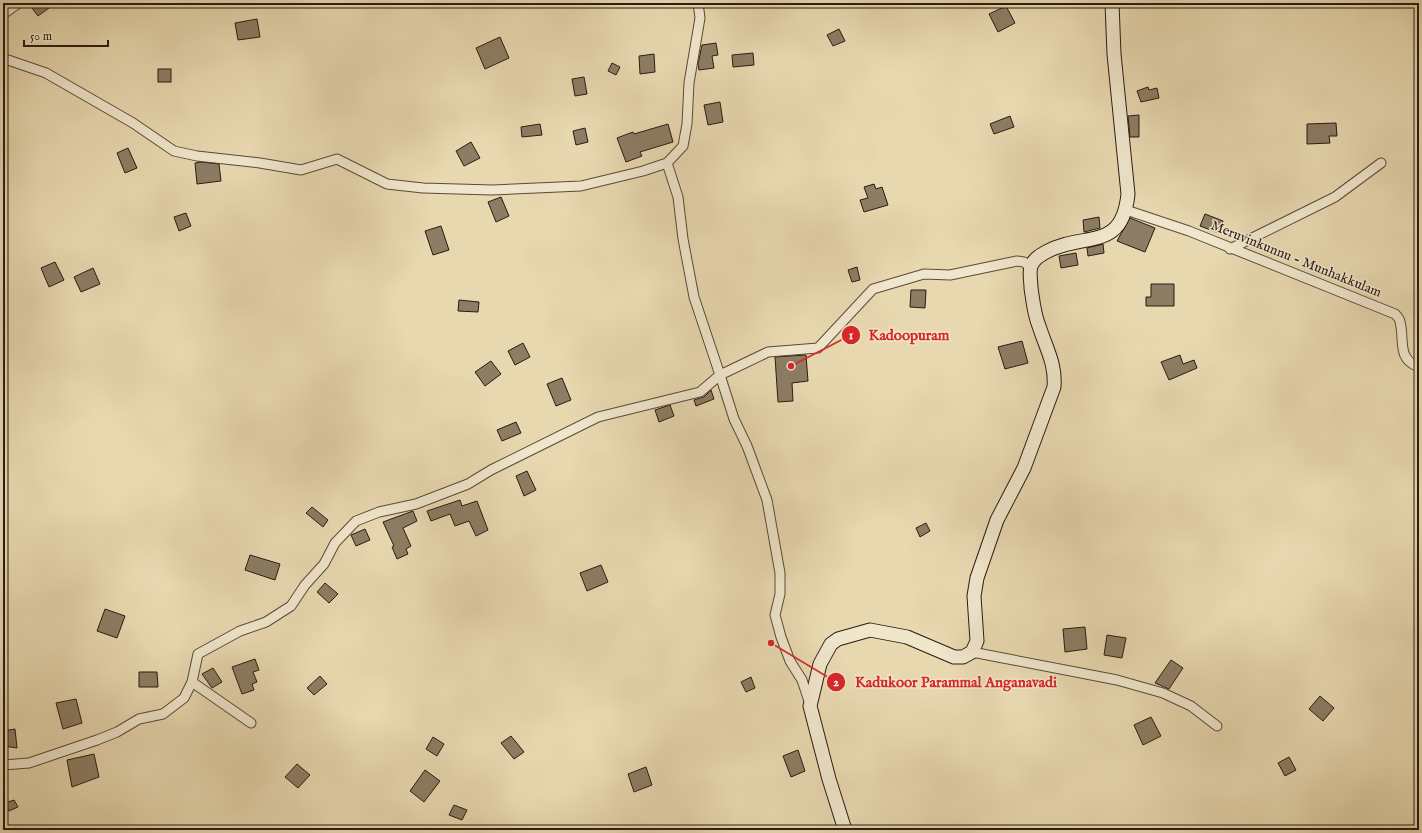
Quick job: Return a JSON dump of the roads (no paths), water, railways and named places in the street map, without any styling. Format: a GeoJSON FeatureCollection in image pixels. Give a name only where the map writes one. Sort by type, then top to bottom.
{"type":"FeatureCollection","features":[{"type":"Feature","properties":{"kind":"main road"},"geometry":{"type":"LineString","coordinates":[[845,830],[829,779],[810,706],[820,664],[831,644],[838,639],[870,630],[899,634],[954,657],[963,656],[972,652],[977,641],[974,596],[977,578],[997,520],[1024,468],[1054,387],[1055,375],[1053,363],[1039,327],[1034,305],[1031,268],[1036,258],[1060,246],[1098,239],[1110,234],[1118,225],[1126,210],[1128,194],[1114,54],[1112,3]]}},
{"type":"Feature","properties":{"kind":"street"},"geometry":{"type":"LineString","coordinates":[[3,14],[19,3]]}},
{"type":"Feature","properties":{"kind":"street"},"geometry":{"type":"LineString","coordinates":[[3,60],[8,60],[46,73],[133,123],[174,151],[197,156],[260,163],[301,170],[337,159],[387,184],[423,188],[492,190],[581,186],[643,171],[667,162],[683,146],[687,124],[689,83],[700,18],[698,3]]}},
{"type":"Feature","properties":{"kind":"street"},"geometry":{"type":"LineString","coordinates":[[667,162],[678,197],[683,239],[694,297],[734,419],[747,446],[767,500],[780,573],[780,594],[775,615],[790,661],[802,680],[810,706]]}},
{"type":"Feature","properties":{"kind":"street"},"geometry":{"type":"LineString","coordinates":[[1230,249],[1335,197],[1381,163]]}},
{"type":"Feature","properties":{"kind":"street","name":"Meruvinkunnu - Munhakkulam"},"geometry":{"type":"LineString","coordinates":[[1126,210],[1189,232],[1395,314],[1400,322],[1404,356],[1414,365],[1419,367]]}},
{"type":"Feature","properties":{"kind":"street"},"geometry":{"type":"LineString","coordinates":[[3,765],[28,763],[41,759],[104,738],[139,719],[163,714],[184,698],[192,682],[198,654],[240,631],[266,622],[291,606],[305,585],[324,564],[335,543],[356,521],[379,512],[416,504],[468,484],[491,470],[598,417],[700,392],[720,375],[768,352],[818,348],[873,289],[924,274],[950,275],[1017,261],[1024,262],[1031,268]]}},
{"type":"Feature","properties":{"kind":"street"},"geometry":{"type":"LineString","coordinates":[[972,652],[1117,680],[1163,693],[1191,706],[1217,726]]}},
{"type":"Feature","properties":{"kind":"street"},"geometry":{"type":"LineString","coordinates":[[192,682],[251,723]]}},
{"type":"Feature","properties":{"kind":"place","name":"Kadoopuram"},"geometry":{"type":"Point","coordinates":[791,366]}},
{"type":"Feature","properties":{"kind":"place","name":"Kadukoor Parammal Anganavadi"},"geometry":{"type":"Point","coordinates":[771,643]}}]}
